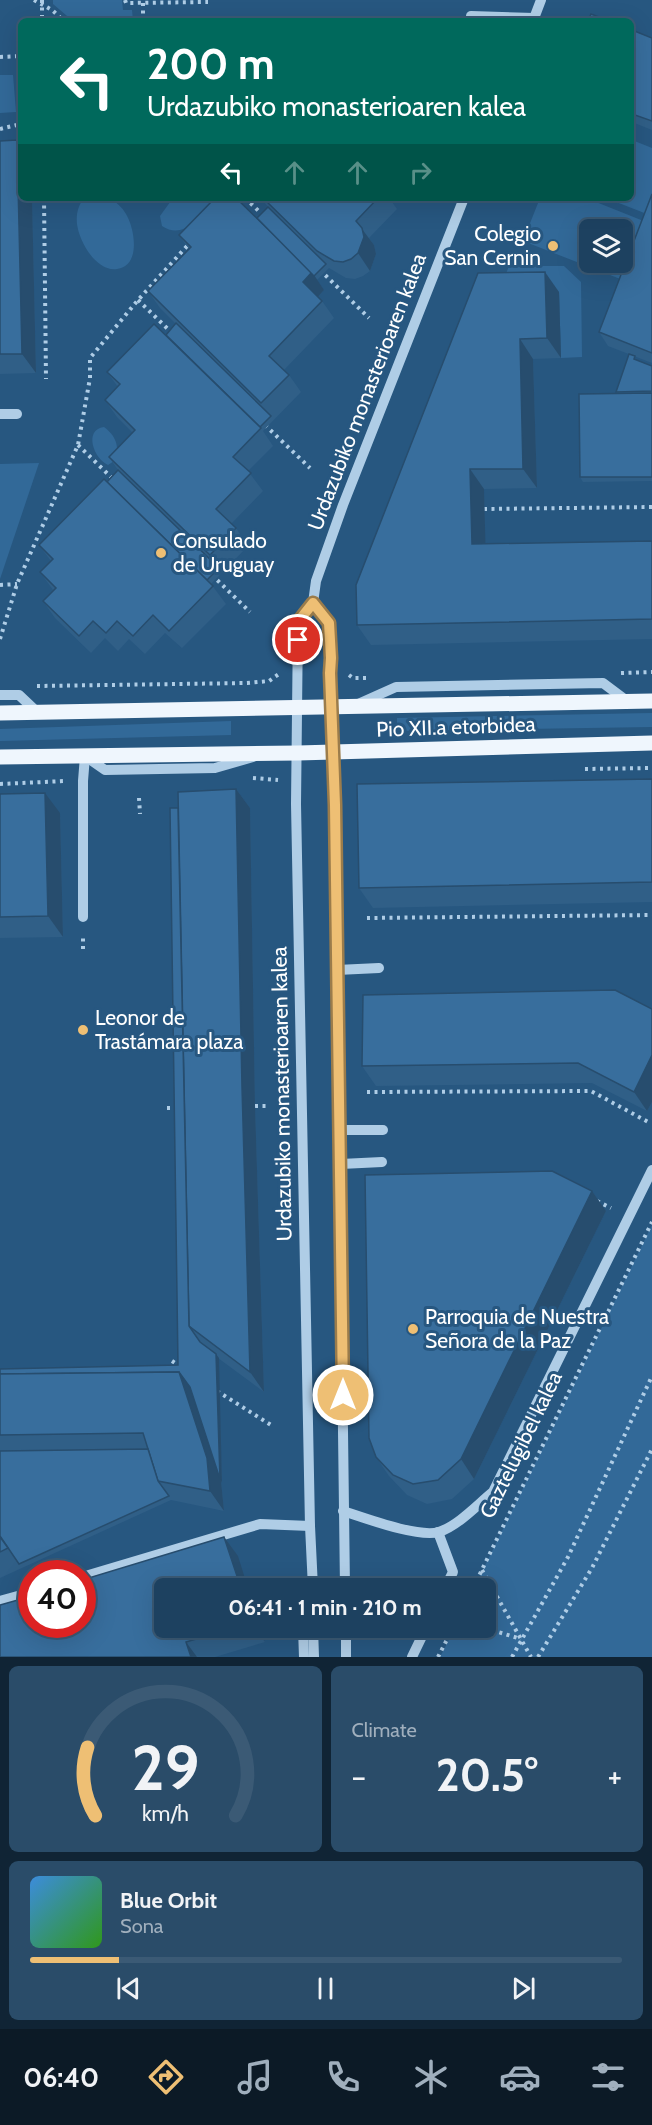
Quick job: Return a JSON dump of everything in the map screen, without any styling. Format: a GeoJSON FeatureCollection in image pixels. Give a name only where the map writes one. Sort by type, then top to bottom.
{"type":"FeatureCollection","features":[{"type":"Feature","properties":{"kind":"main road","name":"Pio XII.a etorbidea"},"geometry":{"type":"LineString","coordinates":[[0,713],[652,700]]}},
{"type":"Feature","properties":{"kind":"main road","name":"Pio XII.a etorbidea"},"geometry":{"type":"LineString","coordinates":[[0,757],[262,754],[652,743]]}},
{"type":"Feature","properties":{"kind":"street"},"geometry":{"type":"LineString","coordinates":[[534,18],[541,0]]}},
{"type":"Feature","properties":{"kind":"street"},"geometry":{"type":"LineString","coordinates":[[471,16],[502,18]]}},
{"type":"Feature","properties":{"kind":"street","name":"Urdazubiko monasterioaren kalea"},"geometry":{"type":"LineString","coordinates":[[313,1578],[296,804],[298,622],[313,603],[316,581],[343,505],[463,201]]}},
{"type":"Feature","properties":{"kind":"street"},"geometry":{"type":"LineString","coordinates":[[0,414],[17,414]]}},
{"type":"Feature","properties":{"kind":"street"},"geometry":{"type":"LineString","coordinates":[[313,603],[329,623],[335,805],[345,1578]]}},
{"type":"Feature","properties":{"kind":"street"},"geometry":{"type":"LineString","coordinates":[[0,695],[19,695],[37,712]]}},
{"type":"Feature","properties":{"kind":"street"},"geometry":{"type":"LineString","coordinates":[[83,917],[85,756]]}},
{"type":"Feature","properties":{"kind":"street"},"geometry":{"type":"LineString","coordinates":[[338,970],[379,968]]}},
{"type":"Feature","properties":{"kind":"street"},"geometry":{"type":"LineString","coordinates":[[340,1130],[382,1130]]}},
{"type":"Feature","properties":{"kind":"street"},"geometry":{"type":"LineString","coordinates":[[341,1164],[382,1162]]}},
{"type":"Feature","properties":{"kind":"street","name":"Gaztelugibel kalea"},"geometry":{"type":"LineString","coordinates":[[438,1532],[452,1525],[492,1492],[652,1170]]}},
{"type":"Feature","properties":{"kind":"street"},"geometry":{"type":"LineString","coordinates":[[343,1511],[423,1533],[438,1532],[453,1572],[450,1578]]}},
{"type":"Feature","properties":{"kind":"street"},"geometry":{"type":"LineString","coordinates":[[96,1573],[260,1524],[310,1526]]}},
{"type":"Feature","properties":{"kind":"street"},"geometry":{"type":"LineString","coordinates":[[0,1601],[18,1596]]}},
{"type":"Feature","properties":{"kind":"street"},"geometry":{"type":"LineString","coordinates":[[303,1638],[304,1657]]}},
{"type":"Feature","properties":{"kind":"street"},"geometry":{"type":"LineString","coordinates":[[313,1638],[314,1657]]}},
{"type":"Feature","properties":{"kind":"street"},"geometry":{"type":"LineString","coordinates":[[346,1638],[346,1657]]}},
{"type":"Feature","properties":{"kind":"street"},"geometry":{"type":"LineString","coordinates":[[412,1657],[421,1638]]}},
{"type":"Feature","properties":{"kind":"path"},"geometry":{"type":"LineString","coordinates":[[34,0],[42,2],[61,18]]}},
{"type":"Feature","properties":{"kind":"path"},"geometry":{"type":"LineString","coordinates":[[125,0],[126,3],[208,2]]}},
{"type":"Feature","properties":{"kind":"path"},"geometry":{"type":"LineString","coordinates":[[42,2],[42,18]]}},
{"type":"Feature","properties":{"kind":"path"},"geometry":{"type":"LineString","coordinates":[[143,3],[143,18]]}},
{"type":"Feature","properties":{"kind":"path"},"geometry":{"type":"LineString","coordinates":[[0,57],[18,56]]}},
{"type":"Feature","properties":{"kind":"path"},"geometry":{"type":"LineString","coordinates":[[0,129],[18,125]]}},
{"type":"Feature","properties":{"kind":"path"},"geometry":{"type":"LineString","coordinates":[[44,201],[46,379]]}},
{"type":"Feature","properties":{"kind":"path"},"geometry":{"type":"LineString","coordinates":[[248,201],[270,222]]}},
{"type":"Feature","properties":{"kind":"path"},"geometry":{"type":"LineString","coordinates":[[0,639],[17,584],[78,445],[90,378],[90,358],[192,240]]}},
{"type":"Feature","properties":{"kind":"path"},"geometry":{"type":"LineString","coordinates":[[319,270],[369,318]]}},
{"type":"Feature","properties":{"kind":"path"},"geometry":{"type":"LineString","coordinates":[[138,300],[179,340]]}},
{"type":"Feature","properties":{"kind":"path"},"geometry":{"type":"LineString","coordinates":[[261,420],[310,468]]}},
{"type":"Feature","properties":{"kind":"path"},"geometry":{"type":"LineString","coordinates":[[78,445],[119,485]]}},
{"type":"Feature","properties":{"kind":"path"},"geometry":{"type":"LineString","coordinates":[[484,509],[652,507]]}},
{"type":"Feature","properties":{"kind":"path"},"geometry":{"type":"LineString","coordinates":[[209,572],[250,612]]}},
{"type":"Feature","properties":{"kind":"path"},"geometry":{"type":"LineString","coordinates":[[0,585],[17,584]]}},
{"type":"Feature","properties":{"kind":"path"},"geometry":{"type":"LineString","coordinates":[[35,686],[247,683],[269,681],[279,674]]}},
{"type":"Feature","properties":{"kind":"path"},"geometry":{"type":"LineString","coordinates":[[140,798],[140,814]]}},
{"type":"Feature","properties":{"kind":"path"},"geometry":{"type":"LineString","coordinates":[[367,918],[652,915]]}},
{"type":"Feature","properties":{"kind":"path"},"geometry":{"type":"LineString","coordinates":[[367,1092],[591,1091],[650,1123]]}},
{"type":"Feature","properties":{"kind":"path"},"geometry":{"type":"LineString","coordinates":[[255,1106],[268,1106]]}},
{"type":"Feature","properties":{"kind":"path"},"geometry":{"type":"LineString","coordinates":[[167,1108],[187,1108]]}},
{"type":"Feature","properties":{"kind":"path"},"geometry":{"type":"LineString","coordinates":[[593,1199],[611,1208]]}},
{"type":"Feature","properties":{"kind":"path","name":"Gaztelugibel kalea"},"geometry":{"type":"LineString","coordinates":[[478,1578],[652,1222]]}},
{"type":"Feature","properties":{"kind":"path"},"geometry":{"type":"LineString","coordinates":[[172,1361],[182,1367]]}},
{"type":"Feature","properties":{"kind":"path"},"geometry":{"type":"LineString","coordinates":[[512,1657],[568,1557],[652,1376]]}},
{"type":"Feature","properties":{"kind":"path"},"geometry":{"type":"LineString","coordinates":[[211,1387],[271,1425]]}},
{"type":"Feature","properties":{"kind":"path"},"geometry":{"type":"LineString","coordinates":[[538,1657],[592,1568],[652,1449]]}},
{"type":"Feature","properties":{"kind":"path"},"geometry":{"type":"LineString","coordinates":[[482,1570],[531,1657]]}},
{"type":"Feature","properties":{"kind":"path"},"geometry":{"type":"LineString","coordinates":[[496,1632],[521,1640]]}},
{"type":"Feature","properties":{"kind":"path"},"geometry":{"type":"LineString","coordinates":[[438,1657],[448,1638]]}},
{"type":"Feature","properties":{"kind":"shaded area"},"geometry":{"type":"Polygon","coordinates":[[[53,0],[122,0],[123,10],[132,10],[133,18],[69,18],[53,4],[53,0]]]}},
{"type":"Feature","properties":{"kind":"shaded area"},"geometry":{"type":"Polygon","coordinates":[[[0,75],[13,75],[16,112],[0,113],[0,75]]]}},
{"type":"Feature","properties":{"kind":"shaded area"},"geometry":{"type":"Polygon","coordinates":[[[634,141],[652,148],[652,216],[614,201],[634,201],[634,141]]]}},
{"type":"Feature","properties":{"kind":"shaded area"},"geometry":{"type":"Polygon","coordinates":[[[82,201],[114,201],[119,205],[132,228],[134,246],[130,261],[125,266],[109,269],[102,266],[90,254],[78,231],[79,207],[82,201]]]}},
{"type":"Feature","properties":{"kind":"shaded area"},"geometry":{"type":"Polygon","coordinates":[[[171,201],[212,201],[212,204],[202,215],[184,229],[170,230],[162,226],[160,216],[171,201]]]}},
{"type":"Feature","properties":{"kind":"shaded area"},"geometry":{"type":"Polygon","coordinates":[[[539,201],[594,201],[651,224],[633,269],[633,219],[579,219],[579,263],[523,241],[539,201]]]}},
{"type":"Feature","properties":{"kind":"shaded area"},"geometry":{"type":"Polygon","coordinates":[[[509,266],[564,266],[581,282],[582,357],[561,358],[559,292],[498,294],[509,266]]]}},
{"type":"Feature","properties":{"kind":"shaded area"},"geometry":{"type":"Polygon","coordinates":[[[605,273],[632,273],[628,282],[605,273]]]}},
{"type":"Feature","properties":{"kind":"shaded area"},"geometry":{"type":"Polygon","coordinates":[[[104,427],[114,438],[117,446],[114,461],[108,465],[95,451],[92,439],[98,429],[104,427]]]}},
{"type":"Feature","properties":{"kind":"shaded area"},"geometry":{"type":"Polygon","coordinates":[[[39,463],[0,579],[0,464],[39,463]]]}},
{"type":"Feature","properties":{"kind":"shaded area"},"geometry":{"type":"Polygon","coordinates":[[[652,713],[652,727],[397,731],[397,718],[652,713]]]}},
{"type":"Feature","properties":{"kind":"shaded area"},"geometry":{"type":"Polygon","coordinates":[[[231,721],[231,735],[0,741],[0,729],[231,721]]]}},
{"type":"Feature","properties":{"kind":"shaded area"},"geometry":{"type":"Polygon","coordinates":[[[652,1225],[652,1657],[440,1657],[450,1638],[496,1638],[496,1578],[479,1578],[652,1225]]]}},
{"type":"Feature","properties":{"kind":"building"},"geometry":{"type":"Polygon","coordinates":[[[591,14],[601,18],[589,18],[591,14]]]}},
{"type":"Feature","properties":{"kind":"building"},"geometry":{"type":"Polygon","coordinates":[[[634,31],[652,38],[652,121],[634,115],[634,31]]]}},
{"type":"Feature","properties":{"kind":"building"},"geometry":{"type":"Polygon","coordinates":[[[17,140],[22,354],[0,354],[0,141],[17,140]]]}},
{"type":"Feature","properties":{"kind":"building"},"geometry":{"type":"Polygon","coordinates":[[[652,194],[652,353],[599,332],[622,273],[633,273],[633,243],[652,194]]]}},
{"type":"Feature","properties":{"kind":"building"},"geometry":{"type":"Polygon","coordinates":[[[212,201],[239,201],[312,272],[303,282],[322,301],[269,356],[289,375],[261,403],[148,291],[191,247],[179,235],[212,201]]]}},
{"type":"Feature","properties":{"kind":"building"},"geometry":{"type":"Polygon","coordinates":[[[266,201],[375,201],[356,221],[362,228],[364,237],[358,253],[343,262],[334,261],[317,251],[266,201]]]}},
{"type":"Feature","properties":{"kind":"building"},"geometry":{"type":"Polygon","coordinates":[[[268,207],[326,264],[314,276],[257,218],[268,207]]]}},
{"type":"Feature","properties":{"kind":"building"},"geometry":{"type":"Polygon","coordinates":[[[545,272],[547,338],[520,339],[523,469],[470,469],[472,544],[652,541],[652,619],[357,625],[356,585],[478,273],[545,272]]]}},
{"type":"Feature","properties":{"kind":"building"},"geometry":{"type":"Polygon","coordinates":[[[176,323],[271,416],[260,427],[166,335],[176,323]]]}},
{"type":"Feature","properties":{"kind":"building"},"geometry":{"type":"Polygon","coordinates":[[[154,324],[261,428],[233,457],[251,473],[216,509],[236,528],[210,555],[109,457],[135,430],[105,400],[120,384],[107,372],[154,324]]]}},
{"type":"Feature","properties":{"kind":"building"},"geometry":{"type":"Polygon","coordinates":[[[629,354],[635,356],[634,359],[652,366],[652,391],[616,392],[629,354]]]}},
{"type":"Feature","properties":{"kind":"building"},"geometry":{"type":"Polygon","coordinates":[[[652,393],[652,477],[580,477],[579,394],[652,393]]]}},
{"type":"Feature","properties":{"kind":"building"},"geometry":{"type":"Polygon","coordinates":[[[118,470],[219,568],[207,580],[107,482],[118,470]]]}},
{"type":"Feature","properties":{"kind":"building"},"geometry":{"type":"Polygon","coordinates":[[[104,479],[213,586],[169,631],[153,615],[133,636],[117,621],[106,633],[93,621],[79,636],[43,601],[56,588],[40,572],[53,559],[39,545],[104,479]]]}},
{"type":"Feature","properties":{"kind":"building"},"geometry":{"type":"Polygon","coordinates":[[[652,779],[652,882],[359,888],[357,784],[652,779]]]}},
{"type":"Feature","properties":{"kind":"building"},"geometry":{"type":"Polygon","coordinates":[[[236,789],[250,1372],[189,1326],[178,792],[236,789]]]}},
{"type":"Feature","properties":{"kind":"building"},"geometry":{"type":"Polygon","coordinates":[[[45,793],[48,916],[0,917],[0,794],[45,793]]]}},
{"type":"Feature","properties":{"kind":"building"},"geometry":{"type":"Polygon","coordinates":[[[170,808],[178,808],[189,1326],[200,1342],[216,1354],[220,1479],[190,1387],[179,1372],[0,1374],[0,1369],[178,1365],[170,808]]]}},
{"type":"Feature","properties":{"kind":"building"},"geometry":{"type":"Polygon","coordinates":[[[615,990],[652,1009],[652,1055],[634,1092],[578,1063],[362,1066],[363,995],[615,990]]]}},
{"type":"Feature","properties":{"kind":"building"},"geometry":{"type":"Polygon","coordinates":[[[552,1171],[592,1191],[461,1459],[438,1480],[413,1484],[393,1475],[376,1457],[369,1438],[365,1175],[552,1171]]]}},
{"type":"Feature","properties":{"kind":"building"},"geometry":{"type":"Polygon","coordinates":[[[179,1372],[207,1458],[210,1491],[158,1481],[143,1433],[0,1435],[0,1374],[179,1372]]]}},
{"type":"Feature","properties":{"kind":"building"},"geometry":{"type":"Polygon","coordinates":[[[148,1449],[158,1481],[169,1496],[28,1560],[18,1560],[18,1563],[0,1536],[0,1451],[148,1449]]]}},
{"type":"Feature","properties":{"kind":"building"},"geometry":{"type":"Polygon","coordinates":[[[0,1537],[8,1548],[0,1552],[0,1537]]]}},
{"type":"Feature","properties":{"kind":"building"},"geometry":{"type":"Polygon","coordinates":[[[224,1537],[238,1578],[154,1578],[154,1638],[200,1638],[186,1642],[191,1657],[0,1657],[0,1605],[18,1600],[18,1638],[96,1638],[96,1576],[224,1537]]]}},
{"type":"Feature","properties":{"kind":"place","name":"Colegio San Cernin"},"geometry":{"type":"Point","coordinates":[553,246]}},
{"type":"Feature","properties":{"kind":"place","name":"Consulado de Uruguay"},"geometry":{"type":"Point","coordinates":[161,553]}},
{"type":"Feature","properties":{"kind":"place","name":"Leonor de Trastámara plaza"},"geometry":{"type":"Point","coordinates":[83,1030]}},
{"type":"Feature","properties":{"kind":"place","name":"Parroquia de Nuestra Señora de la Paz"},"geometry":{"type":"Point","coordinates":[413,1329]}},
{"type":"Feature","properties":{"kind":"route"},"geometry":{"type":"LineString","coordinates":[[298,640],[298,622],[313,603],[329,623],[331,658],[343,1395]]}}]}
